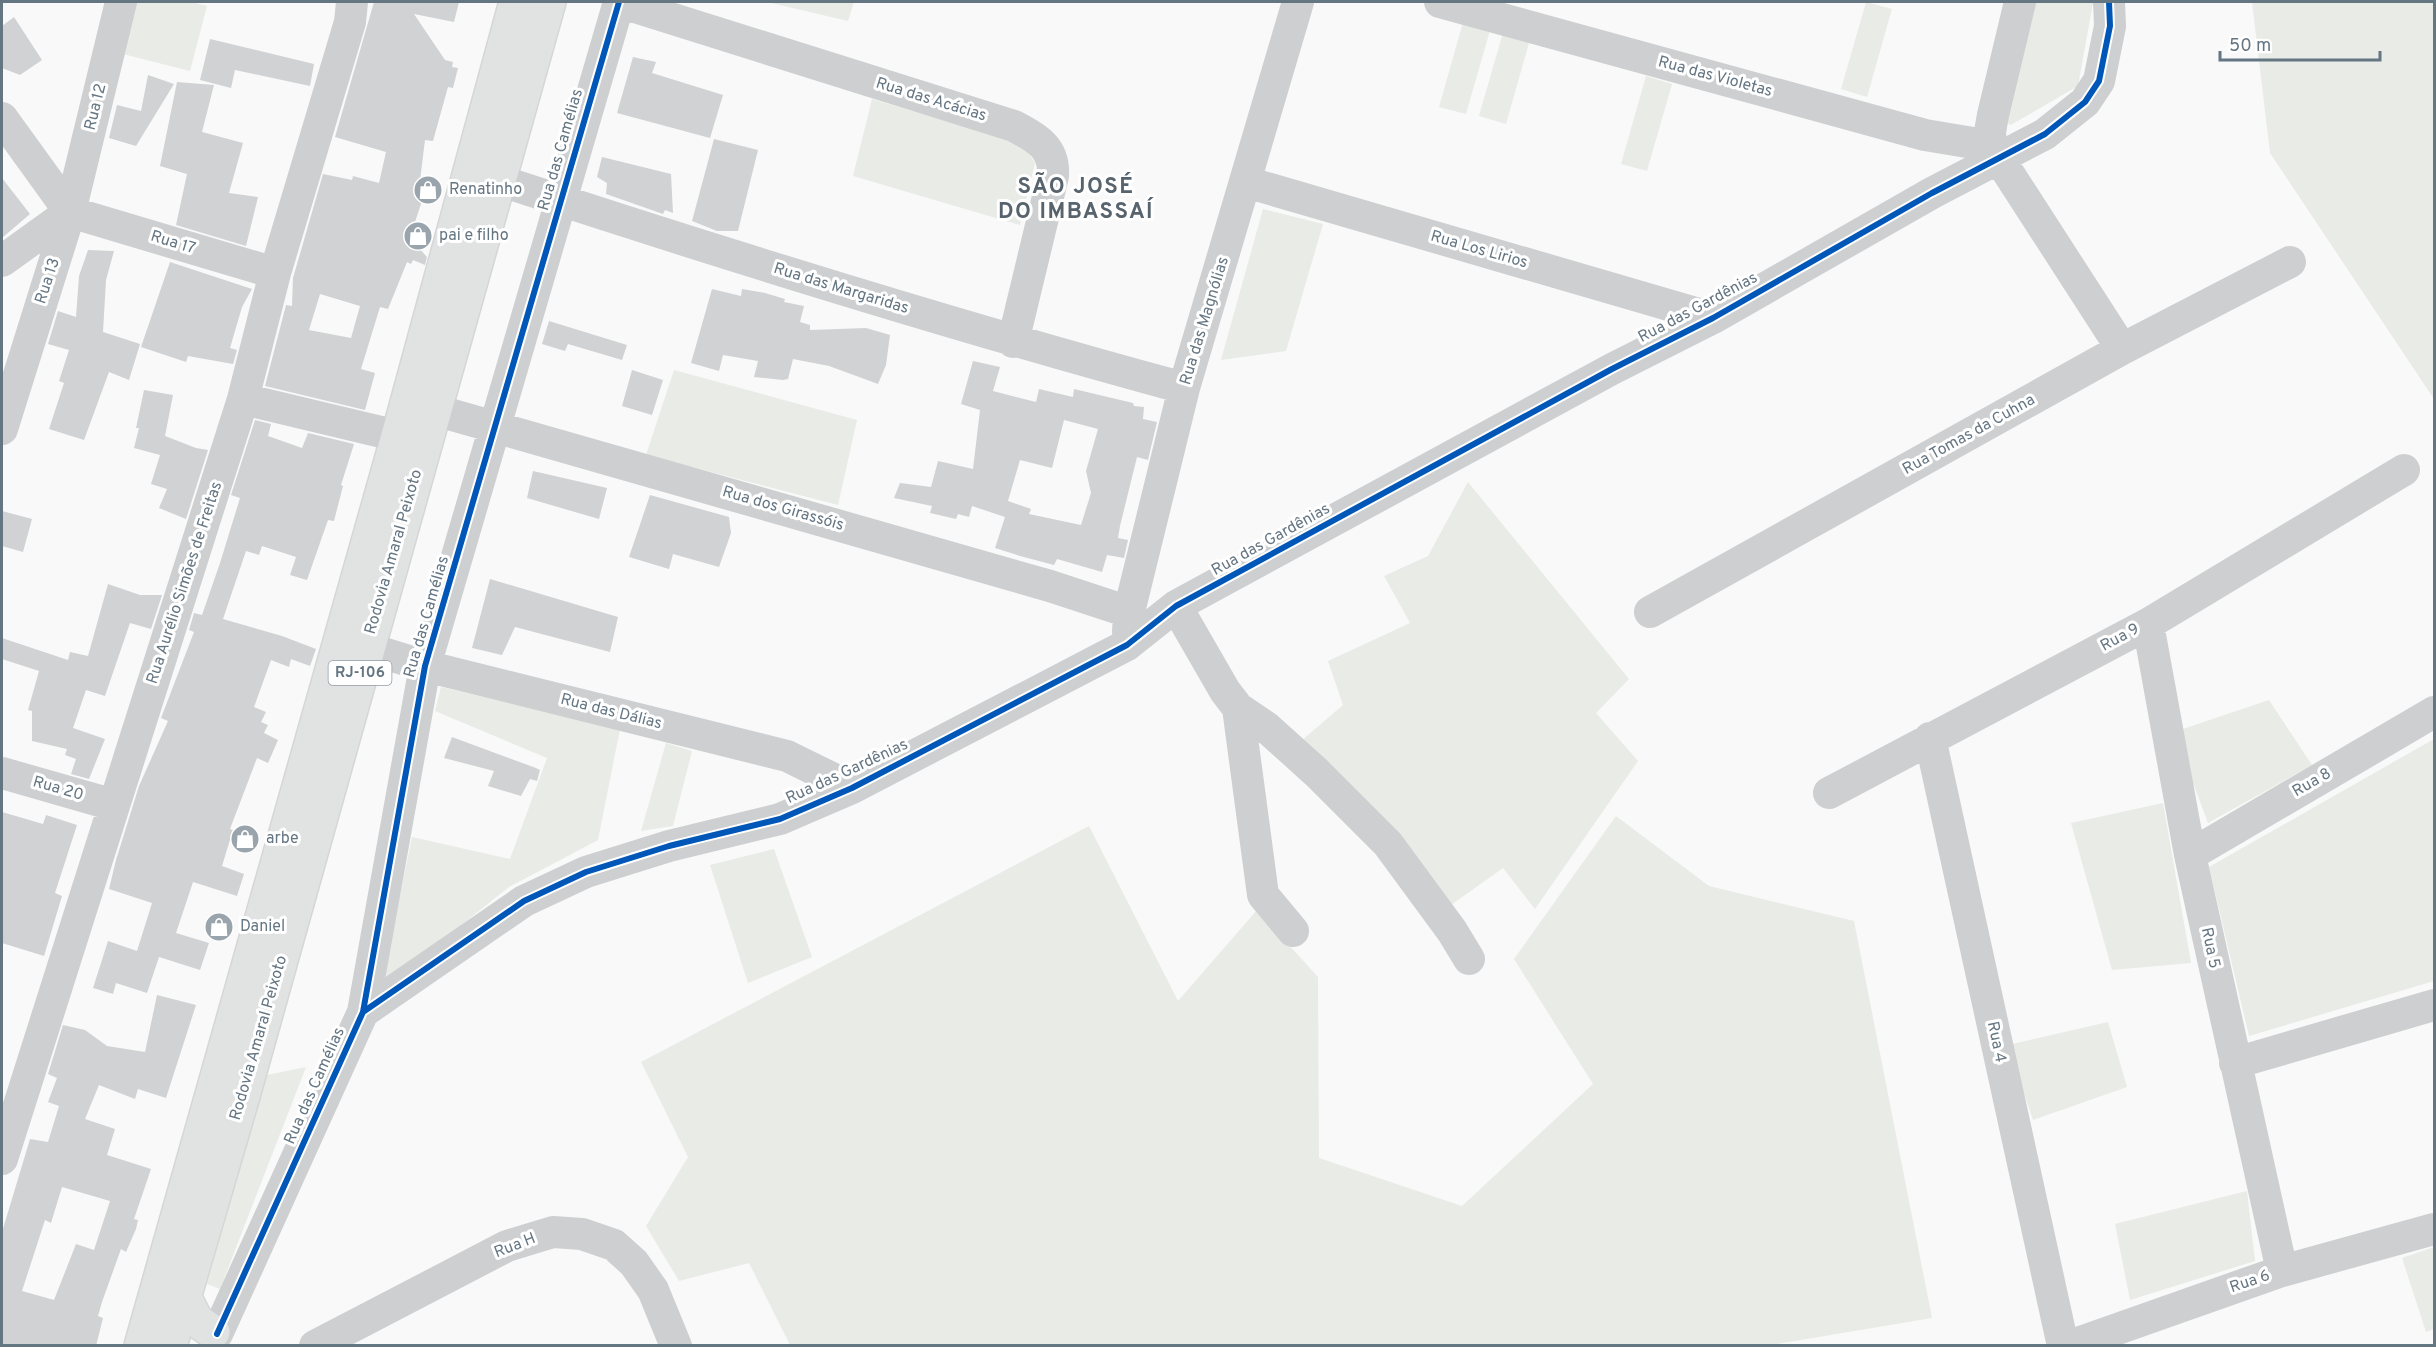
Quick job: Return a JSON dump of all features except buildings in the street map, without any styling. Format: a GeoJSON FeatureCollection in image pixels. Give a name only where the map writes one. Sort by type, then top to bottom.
{"type":"FeatureCollection","features":[{"type":"Feature","properties":{"kind":"highway","name":"Rodovia Amaral Peixoto"},"geometry":{"type":"LineString","coordinates":[[141,1346],[398,436],[516,2]]}},
{"type":"Feature","properties":{"kind":"highway","name":"Rodovia Amaral Peixoto"},"geometry":{"type":"LineString","coordinates":[[170,1346],[501,182],[549,2]]}},
{"type":"Feature","properties":{"kind":"highway"},"geometry":{"type":"LineString","coordinates":[[184,1296],[196,1320],[212,1339]]}},
{"type":"Feature","properties":{"kind":"street","name":"Rua 12"},"geometry":{"type":"LineString","coordinates":[[70,212],[121,2]]}},
{"type":"Feature","properties":{"kind":"street","name":"Rua Aurélio Simões de Freitas"},"geometry":{"type":"LineString","coordinates":[[2,1159],[243,399],[275,273],[350,22],[352,2]]}},
{"type":"Feature","properties":{"kind":"street","name":"Rua das Camélias"},"geometry":{"type":"LineString","coordinates":[[212,1339],[363,1012],[425,666],[619,2]]}},
{"type":"Feature","properties":{"kind":"street","name":"Rua das Acácias"},"geometry":{"type":"LineString","coordinates":[[619,2],[1014,126],[1043,143],[1051,154],[1053,176],[1013,342]]}},
{"type":"Feature","properties":{"kind":"street","name":"Rua das Magnólias"},"geometry":{"type":"LineString","coordinates":[[1127,645],[1129,612],[1185,388],[1298,2]]}},
{"type":"Feature","properties":{"kind":"street","name":"Rua das Violetas"},"geometry":{"type":"LineString","coordinates":[[1440,2],[1925,135],[1996,152]]}},
{"type":"Feature","properties":{"kind":"street"},"geometry":{"type":"LineString","coordinates":[[2020,2],[1990,132],[1996,152],[2122,349]]}},
{"type":"Feature","properties":{"kind":"street","name":"Rua das Gardênias"},"geometry":{"type":"LineString","coordinates":[[363,1012],[524,901],[586,872],[669,846],[780,819],[852,788],[1127,645],[1176,606],[1612,369],[1713,318],[1932,193],[1996,152],[2045,134],[2085,102],[2099,81],[2106,56],[2110,26],[2109,2]]}},
{"type":"Feature","properties":{"kind":"street"},"geometry":{"type":"LineString","coordinates":[[2,118],[70,212]]}},
{"type":"Feature","properties":{"kind":"street","name":"Rua das Margaridas"},"geometry":{"type":"LineString","coordinates":[[501,182],[610,218],[1013,342],[1185,388]]}},
{"type":"Feature","properties":{"kind":"street","name":"Rua Los Lirios"},"geometry":{"type":"LineString","coordinates":[[1246,182],[1713,318]]}},
{"type":"Feature","properties":{"kind":"street","name":"Rua 13"},"geometry":{"type":"LineString","coordinates":[[2,261],[70,212]]}},
{"type":"Feature","properties":{"kind":"street","name":"Rua 13"},"geometry":{"type":"LineString","coordinates":[[2,429],[70,212]]}},
{"type":"Feature","properties":{"kind":"street","name":"Rua 17"},"geometry":{"type":"LineString","coordinates":[[70,212],[275,273]]}},
{"type":"Feature","properties":{"kind":"street","name":"Rua Tomas da Cuhna"},"geometry":{"type":"LineString","coordinates":[[1650,612],[2122,349],[2290,262]]}},
{"type":"Feature","properties":{"kind":"street"},"geometry":{"type":"LineString","coordinates":[[243,399],[398,436]]}},
{"type":"Feature","properties":{"kind":"street","name":"Rua dos Girassóis"},"geometry":{"type":"LineString","coordinates":[[435,410],[1050,586],[1129,612]]}},
{"type":"Feature","properties":{"kind":"street","name":"Rua 9"},"geometry":{"type":"LineString","coordinates":[[1829,793],[2148,624],[2404,470]]}},
{"type":"Feature","properties":{"kind":"street"},"geometry":{"type":"LineString","coordinates":[[1176,606],[1225,691],[1238,708],[1266,727],[1308,765],[1388,844],[1447,923],[1468,959]]}},
{"type":"Feature","properties":{"kind":"street","name":"Rua 5"},"geometry":{"type":"LineString","coordinates":[[2148,624],[2190,855],[2282,1271]]}},
{"type":"Feature","properties":{"kind":"street","name":"Rua das Dálias"},"geometry":{"type":"LineString","coordinates":[[367,648],[425,666],[787,756],[852,788]]}},
{"type":"Feature","properties":{"kind":"street"},"geometry":{"type":"LineString","coordinates":[[1238,708],[1263,895],[1293,931]]}},
{"type":"Feature","properties":{"kind":"street","name":"Rua 8"},"geometry":{"type":"LineString","coordinates":[[2190,855],[2434,712]]}},
{"type":"Feature","properties":{"kind":"street","name":"Rua 4"},"geometry":{"type":"LineString","coordinates":[[1930,738],[2063,1346]]}},
{"type":"Feature","properties":{"kind":"street","name":"Rua 20"},"geometry":{"type":"LineString","coordinates":[[2,773],[114,805]]}},
{"type":"Feature","properties":{"kind":"street"},"geometry":{"type":"LineString","coordinates":[[2235,1063],[2434,1005]]}},
{"type":"Feature","properties":{"kind":"street","name":"Rua 6"},"geometry":{"type":"LineString","coordinates":[[2069,1346],[2282,1271],[2434,1229]]}},
{"type":"Feature","properties":{"kind":"street","name":"Rua H"},"geometry":{"type":"LineString","coordinates":[[315,1346],[507,1246],[553,1232],[582,1234],[614,1245],[634,1263],[653,1290],[676,1346]]}},
{"type":"Feature","properties":{"kind":"shaded area"},"geometry":{"type":"Polygon","coordinates":[[[124,2],[191,2],[207,6],[190,71],[111,51],[124,2]]]}},
{"type":"Feature","properties":{"kind":"shaded area"},"geometry":{"type":"Polygon","coordinates":[[[767,2],[854,2],[848,21],[767,2]]]}},
{"type":"Feature","properties":{"kind":"shaded area"},"geometry":{"type":"Polygon","coordinates":[[[1866,2],[1892,9],[1867,97],[1841,89],[1866,2]]]}},
{"type":"Feature","properties":{"kind":"shaded area"},"geometry":{"type":"Polygon","coordinates":[[[2028,2],[2093,3],[2078,86],[2011,125],[1998,119],[2028,2]]]}},
{"type":"Feature","properties":{"kind":"shaded area"},"geometry":{"type":"Polygon","coordinates":[[[2252,2],[2434,2],[2434,399],[2270,153],[2252,2]]]}},
{"type":"Feature","properties":{"kind":"shaded area"},"geometry":{"type":"Polygon","coordinates":[[[1464,19],[1491,27],[1466,114],[1439,107],[1464,19]]]}},
{"type":"Feature","properties":{"kind":"shaded area"},"geometry":{"type":"Polygon","coordinates":[[[1504,29],[1531,36],[1506,124],[1479,116],[1504,29]]]}},
{"type":"Feature","properties":{"kind":"shaded area"},"geometry":{"type":"Polygon","coordinates":[[[1646,76],[1672,84],[1647,171],[1621,164],[1646,76]]]}},
{"type":"Feature","properties":{"kind":"shaded area"},"geometry":{"type":"Polygon","coordinates":[[[872,99],[1023,144],[1035,163],[1020,225],[853,176],[872,99]]]}},
{"type":"Feature","properties":{"kind":"shaded area"},"geometry":{"type":"Polygon","coordinates":[[[1263,209],[1323,224],[1286,351],[1221,360],[1263,209]]]}},
{"type":"Feature","properties":{"kind":"shaded area"},"geometry":{"type":"Polygon","coordinates":[[[674,370],[857,420],[838,505],[646,455],[674,370]]]}},
{"type":"Feature","properties":{"kind":"shaded area"},"geometry":{"type":"Polygon","coordinates":[[[1468,482],[1629,679],[1596,713],[1638,761],[1535,909],[1503,868],[1451,905],[1301,741],[1343,705],[1328,661],[1410,623],[1384,576],[1428,556],[1468,482]]]}},
{"type":"Feature","properties":{"kind":"shaded area"},"geometry":{"type":"Polygon","coordinates":[[[441,687],[620,729],[598,840],[509,887],[381,989],[412,837],[510,859],[547,758],[435,711],[441,687]]]}},
{"type":"Feature","properties":{"kind":"shaded area"},"geometry":{"type":"Polygon","coordinates":[[[2269,700],[2312,765],[2208,823],[2174,732],[2269,700]]]}},
{"type":"Feature","properties":{"kind":"shaded area"},"geometry":{"type":"Polygon","coordinates":[[[2434,739],[2434,981],[2249,1036],[2209,867],[2434,739]]]}},
{"type":"Feature","properties":{"kind":"shaded area"},"geometry":{"type":"Polygon","coordinates":[[[666,743],[692,751],[673,826],[641,831],[666,743]]]}},
{"type":"Feature","properties":{"kind":"shaded area"},"geometry":{"type":"Polygon","coordinates":[[[2163,803],[2191,963],[2112,970],[2071,823],[2163,803]]]}},
{"type":"Feature","properties":{"kind":"shaded area"},"geometry":{"type":"Polygon","coordinates":[[[1616,816],[1709,886],[1854,921],[1932,1318],[1765,1346],[790,1345],[749,1263],[679,1281],[646,1226],[688,1157],[641,1062],[1089,826],[1178,1001],[1257,910],[1318,977],[1319,1158],[1462,1206],[1593,1084],[1514,959],[1616,816]]]}},
{"type":"Feature","properties":{"kind":"shaded area"},"geometry":{"type":"Polygon","coordinates":[[[774,849],[812,957],[748,983],[710,865],[774,849]]]}},
{"type":"Feature","properties":{"kind":"shaded area"},"geometry":{"type":"Polygon","coordinates":[[[2108,1022],[2127,1087],[2033,1120],[2008,1045],[2108,1022]]]}},
{"type":"Feature","properties":{"kind":"shaded area"},"geometry":{"type":"Polygon","coordinates":[[[306,1067],[220,1289],[207,1284],[267,1075],[306,1067]]]}},
{"type":"Feature","properties":{"kind":"shaded area"},"geometry":{"type":"Polygon","coordinates":[[[2247,1191],[2255,1261],[2130,1300],[2115,1224],[2247,1191]]]}},
{"type":"Feature","properties":{"kind":"shaded area"},"geometry":{"type":"Polygon","coordinates":[[[2434,1247],[2434,1329],[2426,1332],[2402,1258],[2434,1247]]]}},
{"type":"Feature","properties":{"kind":"cycle path"},"geometry":{"type":"LineString","coordinates":[[217,1334],[363,1012],[425,666],[619,2]]}},
{"type":"Feature","properties":{"kind":"cycle path"},"geometry":{"type":"LineString","coordinates":[[363,1012],[524,901],[586,872],[669,846],[780,819],[852,788],[1127,645],[1176,606],[1612,369],[1713,318],[1932,193],[2045,134],[2085,102],[2099,81],[2110,26],[2109,2]]}},
{"type":"Feature","properties":{"kind":"place","name":"Renatinho"},"geometry":{"type":"Point","coordinates":[428,190]}},
{"type":"Feature","properties":{"kind":"place","name":"pai e filho"},"geometry":{"type":"Point","coordinates":[418,236]}},
{"type":"Feature","properties":{"kind":"place","name":"arbe"},"geometry":{"type":"Point","coordinates":[245,839]}},
{"type":"Feature","properties":{"kind":"place","name":"Daniel"},"geometry":{"type":"Point","coordinates":[219,927]}},
{"type":"Feature","properties":{"kind":"district","name":"SÃO JOSÉ DO IMBASSAÍ"},"geometry":{"type":"Point","coordinates":[1076,200]}}]}
